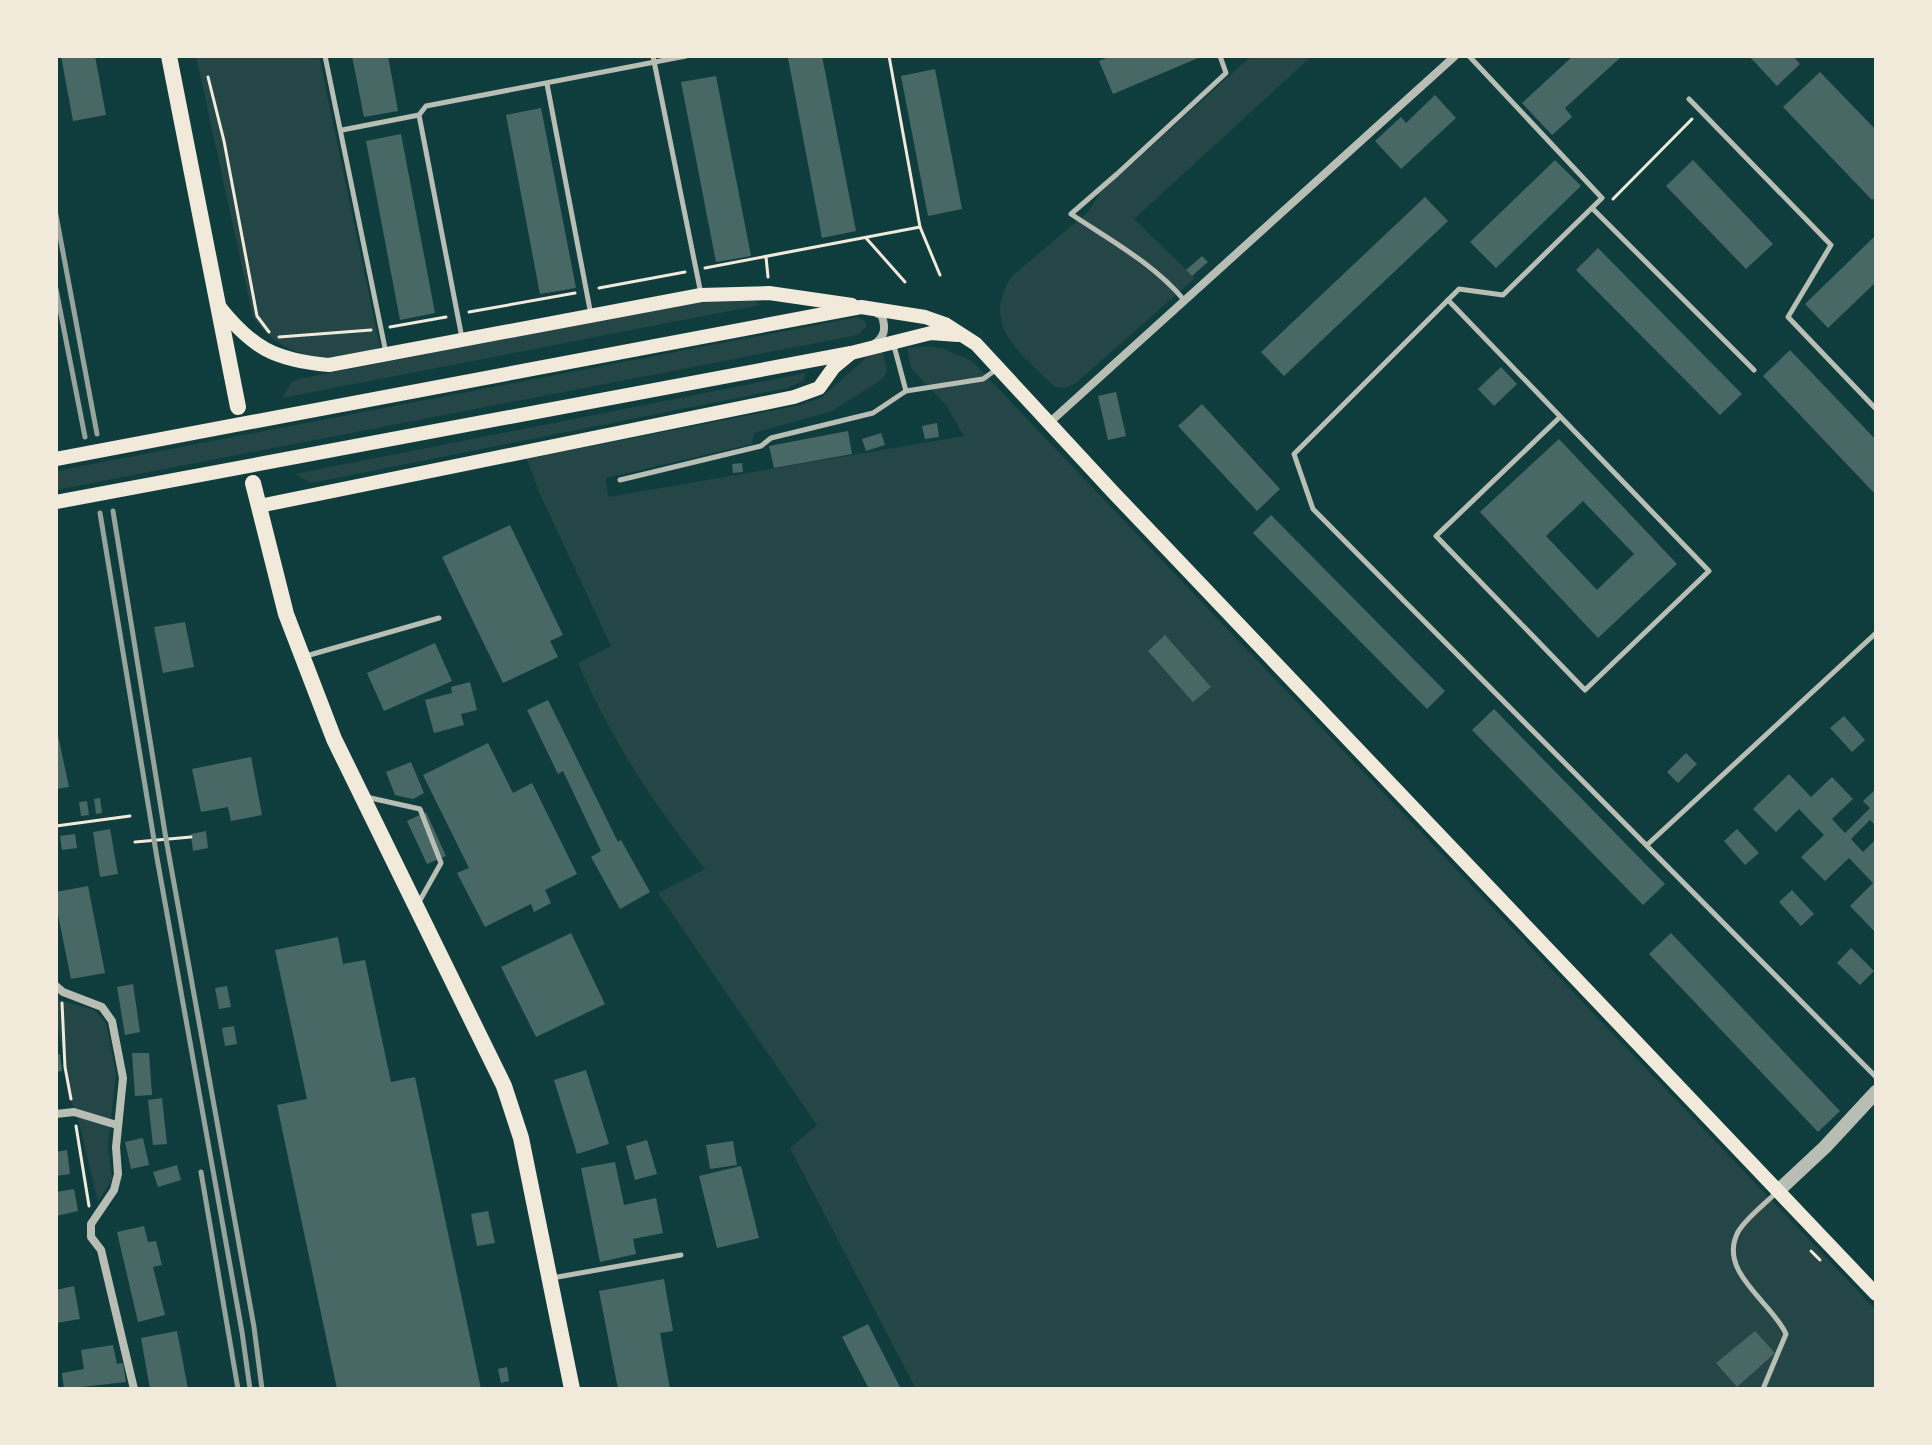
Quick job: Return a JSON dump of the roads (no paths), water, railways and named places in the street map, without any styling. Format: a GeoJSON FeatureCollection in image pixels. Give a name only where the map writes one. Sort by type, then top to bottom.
{"type":"FeatureCollection","features":[{"type":"Feature","properties":{"kind":"main road"},"geometry":{"type":"LineString","coordinates":[[169,56],[238,407]]}},
{"type":"Feature","properties":{"kind":"main road"},"geometry":{"type":"LineString","coordinates":[[218,304],[237,328],[259,347],[282,357],[329,365],[701,295],[769,293],[821,299],[925,317],[966,336],[1876,1294]]}},
{"type":"Feature","properties":{"kind":"main road"},"geometry":{"type":"LineString","coordinates":[[56,459],[865,307]]}},
{"type":"Feature","properties":{"kind":"main road"},"geometry":{"type":"LineString","coordinates":[[56,502],[851,353],[931,333],[966,336]]}},
{"type":"Feature","properties":{"kind":"main road"},"geometry":{"type":"LineString","coordinates":[[259,506],[794,397],[819,388],[834,367],[851,353]]}},
{"type":"Feature","properties":{"kind":"main road"},"geometry":{"type":"LineString","coordinates":[[253,483],[286,614],[334,739],[504,1086],[521,1138],[572,1389]]}},
{"type":"Feature","properties":{"kind":"street"},"geometry":{"type":"LineString","coordinates":[[1048,423],[1455,56]]}},
{"type":"Feature","properties":{"kind":"street"},"geometry":{"type":"LineString","coordinates":[[865,307],[882,316],[886,328],[880,340],[869,348]]}},
{"type":"Feature","properties":{"kind":"street"},"geometry":{"type":"LineString","coordinates":[[56,986],[63,992],[102,1007],[112,1021],[123,1078],[117,1125],[118,1174],[114,1190],[91,1224],[91,1237],[101,1250],[134,1389]]}},
{"type":"Feature","properties":{"kind":"street"},"geometry":{"type":"LineString","coordinates":[[1778,1191],[1825,1147],[1876,1092]]}},
{"type":"Feature","properties":{"kind":"street"},"geometry":{"type":"LineString","coordinates":[[56,1114],[74,1112],[117,1125]]}},
{"type":"Feature","properties":{"kind":"lane"},"geometry":{"type":"LineString","coordinates":[[325,56],[387,356]]}},
{"type":"Feature","properties":{"kind":"lane"},"geometry":{"type":"LineString","coordinates":[[342,130],[419,115],[426,106],[547,84],[654,59],[686,56]]}},
{"type":"Feature","properties":{"kind":"lane"},"geometry":{"type":"LineString","coordinates":[[1184,300],[1140,260],[1071,214],[1226,73],[1220,56]]}},
{"type":"Feature","properties":{"kind":"lane"},"geometry":{"type":"LineString","coordinates":[[1469,56],[1602,198],[1503,295],[1459,289],[1294,454],[1313,509],[1876,1077]]}},
{"type":"Feature","properties":{"kind":"lane"},"geometry":{"type":"LineString","coordinates":[[654,59],[701,295]]}},
{"type":"Feature","properties":{"kind":"lane"},"geometry":{"type":"LineString","coordinates":[[547,84],[592,316]]}},
{"type":"Feature","properties":{"kind":"lane"},"geometry":{"type":"LineString","coordinates":[[1689,99],[1831,245],[1788,317],[1876,409]]}},
{"type":"Feature","properties":{"kind":"lane"},"geometry":{"type":"LineString","coordinates":[[419,115],[462,341]]}},
{"type":"Feature","properties":{"kind":"lane"},"geometry":{"type":"LineString","coordinates":[[1592,208],[1754,370]]}},
{"type":"Feature","properties":{"kind":"lane"},"geometry":{"type":"LineString","coordinates":[[1448,300],[1709,571],[1585,690],[1436,536],[1560,417]]}},
{"type":"Feature","properties":{"kind":"lane"},"geometry":{"type":"LineString","coordinates":[[894,341],[906,391]]}},
{"type":"Feature","properties":{"kind":"lane"},"geometry":{"type":"LineString","coordinates":[[620,480],[761,446],[771,438],[873,413],[906,391],[983,379],[998,368]]}},
{"type":"Feature","properties":{"kind":"lane"},"geometry":{"type":"LineString","coordinates":[[301,657],[439,618]]}},
{"type":"Feature","properties":{"kind":"lane"},"geometry":{"type":"LineString","coordinates":[[1647,845],[1876,633]]}},
{"type":"Feature","properties":{"kind":"lane"},"geometry":{"type":"LineString","coordinates":[[362,796],[420,809],[441,863],[416,907]]}},
{"type":"Feature","properties":{"kind":"lane"},"geometry":{"type":"LineString","coordinates":[[1763,1389],[1786,1334],[1780,1320],[1743,1279],[1732,1256],[1738,1232],[1778,1191]]}},
{"type":"Feature","properties":{"kind":"lane"},"geometry":{"type":"LineString","coordinates":[[551,1278],[681,1255]]}},
{"type":"Feature","properties":{"kind":"railway"},"geometry":{"type":"LineString","coordinates":[[56,215],[97,434]]}},
{"type":"Feature","properties":{"kind":"railway"},"geometry":{"type":"LineString","coordinates":[[56,289],[85,437]]}},
{"type":"Feature","properties":{"kind":"railway"},"geometry":{"type":"LineString","coordinates":[[113,511],[166,839],[254,1327],[262,1389]]}},
{"type":"Feature","properties":{"kind":"railway"},"geometry":{"type":"LineString","coordinates":[[100,513],[250,1389]]}},
{"type":"Feature","properties":{"kind":"railway"},"geometry":{"type":"LineString","coordinates":[[201,1172],[238,1389]]}}]}
